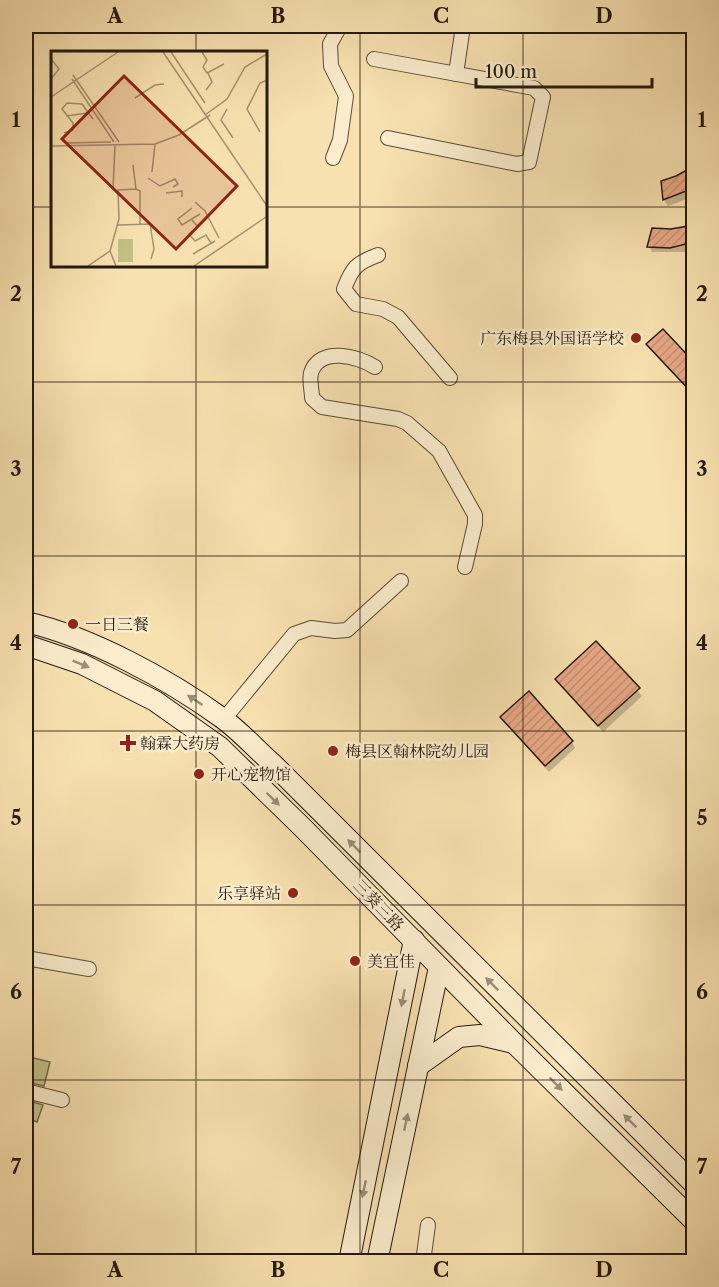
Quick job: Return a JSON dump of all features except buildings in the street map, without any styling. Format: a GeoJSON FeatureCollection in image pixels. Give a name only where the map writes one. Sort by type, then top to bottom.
{"type":"FeatureCollection","features":[{"type":"Feature","properties":{"kind":"street"},"geometry":{"type":"LineString","coordinates":[[333,158],[340,140],[346,96],[331,66],[330,44],[340,26]]}},
{"type":"Feature","properties":{"kind":"street"},"geometry":{"type":"LineString","coordinates":[[456,74],[463,26]]}},
{"type":"Feature","properties":{"kind":"street"},"geometry":{"type":"LineString","coordinates":[[374,59],[534,88],[543,97],[529,162],[517,164],[388,138]]}},
{"type":"Feature","properties":{"kind":"street"},"geometry":{"type":"LineString","coordinates":[[378,255],[360,261],[350,273],[344,289],[356,304],[383,309],[398,318],[450,378]]}},
{"type":"Feature","properties":{"kind":"street"},"geometry":{"type":"LineString","coordinates":[[375,367],[364,360],[333,355],[326,357],[310,375],[312,398],[322,407],[398,419],[407,423],[439,451],[475,515],[465,567]]}},
{"type":"Feature","properties":{"kind":"street"},"geometry":{"type":"LineString","coordinates":[[224,719],[294,634],[311,628],[347,630],[401,581]]}},
{"type":"Feature","properties":{"kind":"street","name":"三葵三路"},"geometry":{"type":"LineString","coordinates":[[26,621],[92,645],[160,678],[224,719],[273,764],[693,1184]]}},
{"type":"Feature","properties":{"kind":"street","name":"三葵三路"},"geometry":{"type":"LineString","coordinates":[[26,645],[82,664],[155,701],[220,747],[693,1221]]}},
{"type":"Feature","properties":{"kind":"street"},"geometry":{"type":"LineString","coordinates":[[349,1262],[414,940]]}},
{"type":"Feature","properties":{"kind":"street"},"geometry":{"type":"LineString","coordinates":[[26,958],[89,969]]}},
{"type":"Feature","properties":{"kind":"street"},"geometry":{"type":"LineString","coordinates":[[376,1262],[439,967]]}},
{"type":"Feature","properties":{"kind":"street"},"geometry":{"type":"LineString","coordinates":[[418,1066],[459,1037],[480,1035],[514,1043]]}},
{"type":"Feature","properties":{"kind":"street"},"geometry":{"type":"LineString","coordinates":[[26,1091],[62,1100]]}},
{"type":"Feature","properties":{"kind":"street"},"geometry":{"type":"LineString","coordinates":[[423,1262],[428,1225]]}},
{"type":"Feature","properties":{"kind":"shaded area"},"geometry":{"type":"Polygon","coordinates":[[[26,1056],[50,1062],[44,1086],[26,1082],[26,1056]]]}},
{"type":"Feature","properties":{"kind":"shaded area"},"geometry":{"type":"Polygon","coordinates":[[[26,1100],[43,1105],[37,1122],[26,1118],[26,1100]]]}},
{"type":"Feature","properties":{"kind":"place","name":"广东梅县外国语学校"},"geometry":{"type":"Point","coordinates":[636,338]}},
{"type":"Feature","properties":{"kind":"place","name":"一日三餐"},"geometry":{"type":"Point","coordinates":[73,624]}},
{"type":"Feature","properties":{"kind":"place","name":"翰霖大药房"},"geometry":{"type":"Point","coordinates":[128,743]}},
{"type":"Feature","properties":{"kind":"place","name":"梅县区翰林院幼儿园"},"geometry":{"type":"Point","coordinates":[333,751]}},
{"type":"Feature","properties":{"kind":"place","name":"开心宠物馆"},"geometry":{"type":"Point","coordinates":[199,774]}},
{"type":"Feature","properties":{"kind":"place","name":"乐享驿站"},"geometry":{"type":"Point","coordinates":[293,893]}},
{"type":"Feature","properties":{"kind":"place","name":"美宜佳"},"geometry":{"type":"Point","coordinates":[355,961]}}]}
